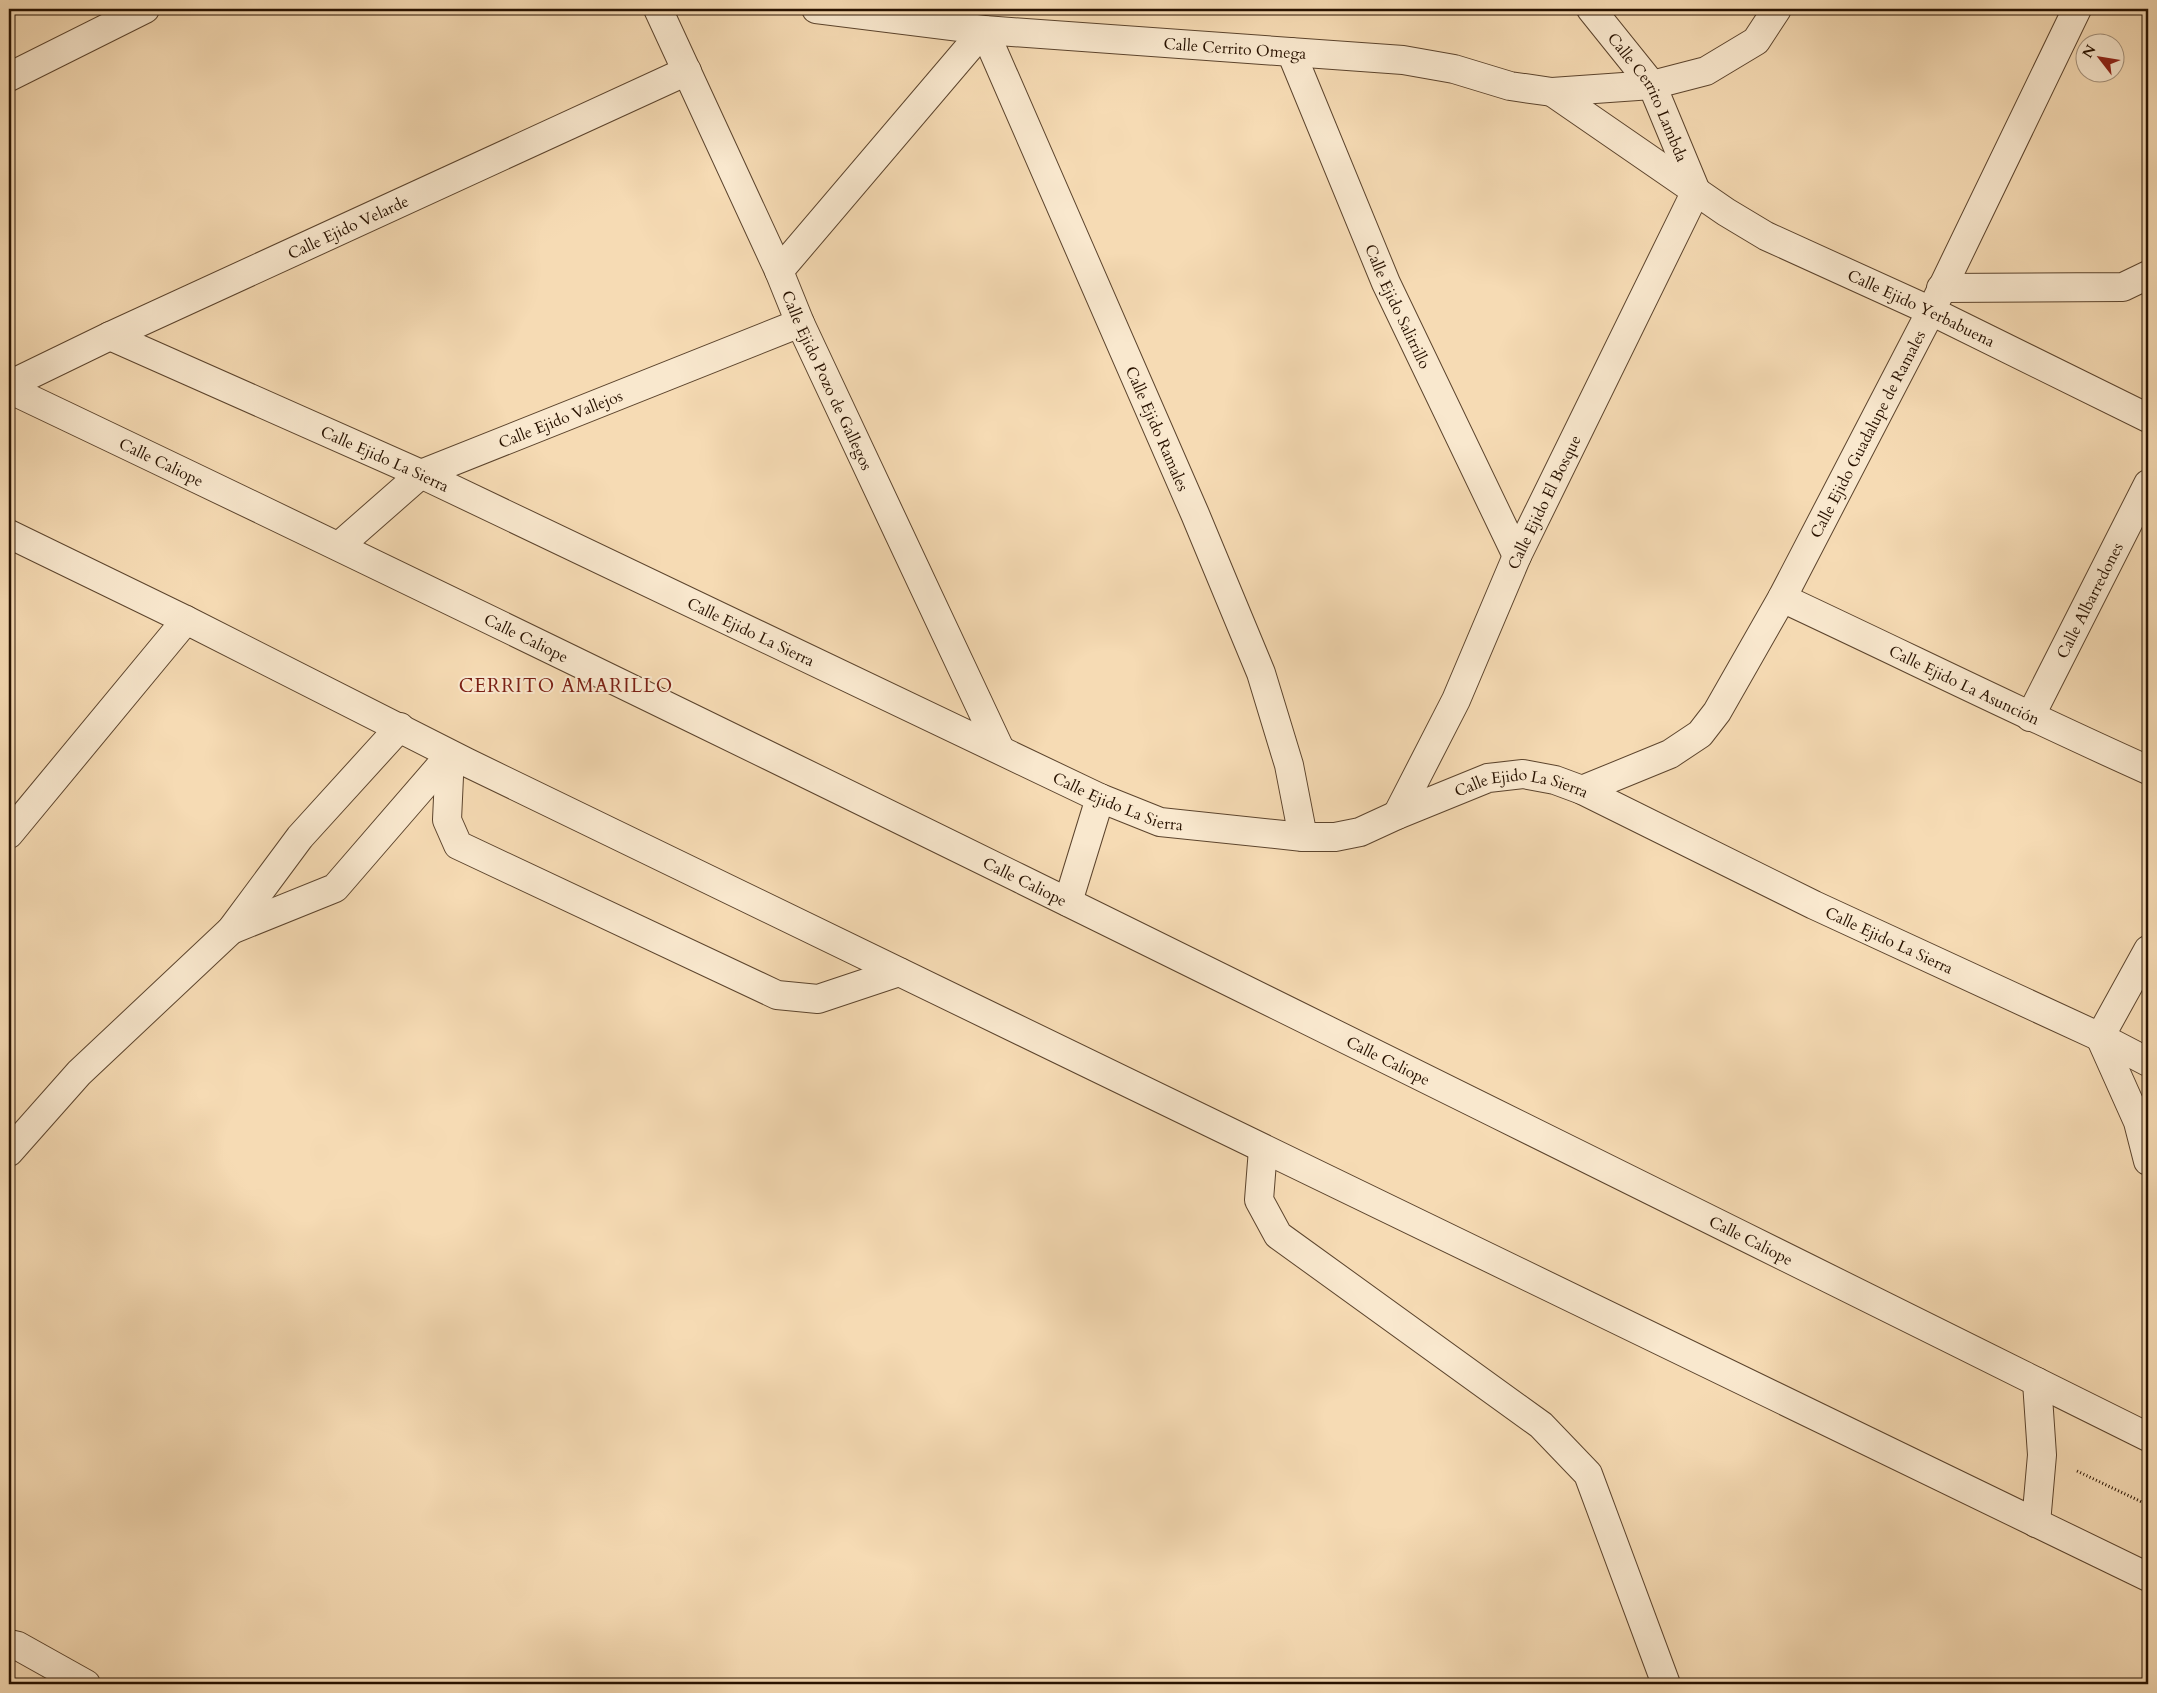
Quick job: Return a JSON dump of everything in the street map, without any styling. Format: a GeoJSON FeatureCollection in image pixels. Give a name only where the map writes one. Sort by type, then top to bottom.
{"type":"FeatureCollection","features":[{"type":"Feature","properties":{"kind":"street"},"geometry":{"type":"LineString","coordinates":[[9,77],[145,9]]}},
{"type":"Feature","properties":{"kind":"street","name":"Calle Ejido Pozo de Gallegos"},"geometry":{"type":"LineString","coordinates":[[658,9],[779,271],[800,323],[1000,749]]}},
{"type":"Feature","properties":{"kind":"street","name":"Calle Cerrito Omega"},"geometry":{"type":"LineString","coordinates":[[816,9],[984,30],[1403,60],[1454,70],[1510,86],[1552,92],[1652,85]]}},
{"type":"Feature","properties":{"kind":"street","name":"Calle Cerrito Lambda"},"geometry":{"type":"LineString","coordinates":[[1591,9],[1652,85],[1696,191]]}},
{"type":"Feature","properties":{"kind":"street"},"geometry":{"type":"LineString","coordinates":[[1652,85],[1706,71],[1756,41],[1777,9]]}},
{"type":"Feature","properties":{"kind":"street","name":"Calle Ejido Guadalupe de Ramales"},"geometry":{"type":"LineString","coordinates":[[1582,790],[1670,754],[1700,734],[1717,712],[1782,598],[1936,300],[2077,9]]}},
{"type":"Feature","properties":{"kind":"street"},"geometry":{"type":"LineString","coordinates":[[779,271],[984,30]]}},
{"type":"Feature","properties":{"kind":"street","name":"Calle Ejido Ramales"},"geometry":{"type":"LineString","coordinates":[[984,30],[1195,514],[1261,673],[1289,765],[1303,837]]}},
{"type":"Feature","properties":{"kind":"street","name":"Calle Ejido Salitrillo"},"geometry":{"type":"LineString","coordinates":[[1291,52],[1386,283],[1517,556]]}},
{"type":"Feature","properties":{"kind":"street","name":"Calle Ejido Velarde"},"geometry":{"type":"LineString","coordinates":[[9,387],[110,336],[687,71]]}},
{"type":"Feature","properties":{"kind":"street","name":"Calle Ejido Yerbabuena"},"geometry":{"type":"LineString","coordinates":[[1552,92],[1726,212],[1766,236],[1936,300],[2148,418]]}},
{"type":"Feature","properties":{"kind":"street","name":"Calle Ejido El Bosque"},"geometry":{"type":"LineString","coordinates":[[1397,815],[1456,700],[1517,556],[1696,191]]}},
{"type":"Feature","properties":{"kind":"street"},"geometry":{"type":"LineString","coordinates":[[1936,300],[2123,287],[2148,275]]}},
{"type":"Feature","properties":{"kind":"street","name":"Calle Ejido Vallejos"},"geometry":{"type":"LineString","coordinates":[[339,546],[421,474],[800,323]]}},
{"type":"Feature","properties":{"kind":"street","name":"Calle Ejido La Sierra"},"geometry":{"type":"LineString","coordinates":[[110,336],[421,474],[1100,798],[1160,822],[1303,837],[1335,837],[1360,832],[1488,778],[1523,774],[1556,780],[1582,790],[1814,905],[2100,1037],[2148,1062]]}},
{"type":"Feature","properties":{"kind":"street","name":"Calle Caliope"},"geometry":{"type":"LineString","coordinates":[[9,387],[1068,902],[2148,1437]]}},
{"type":"Feature","properties":{"kind":"street","name":"Calle Albarredones"},"geometry":{"type":"LineString","coordinates":[[2030,717],[2148,484]]}},
{"type":"Feature","properties":{"kind":"street"},"geometry":{"type":"LineString","coordinates":[[9,534],[186,620],[450,754],[2148,1577]]}},
{"type":"Feature","properties":{"kind":"street","name":"Calle Ejido La Asunción"},"geometry":{"type":"LineString","coordinates":[[1782,598],[1908,656],[2030,717],[2148,770]]}},
{"type":"Feature","properties":{"kind":"street"},"geometry":{"type":"LineString","coordinates":[[9,834],[186,620]]}},
{"type":"Feature","properties":{"kind":"street"},"geometry":{"type":"LineString","coordinates":[[9,1152],[79,1072],[231,930],[300,837],[400,727]]}},
{"type":"Feature","properties":{"kind":"street"},"geometry":{"type":"LineString","coordinates":[[231,930],[335,888],[450,754]]}},
{"type":"Feature","properties":{"kind":"street"},"geometry":{"type":"LineString","coordinates":[[450,754],[447,820],[458,844],[777,996],[818,999],[899,972]]}},
{"type":"Feature","properties":{"kind":"street"},"geometry":{"type":"LineString","coordinates":[[1068,902],[1100,798]]}},
{"type":"Feature","properties":{"kind":"street"},"geometry":{"type":"LineString","coordinates":[[2148,950],[2100,1037],[2138,1122],[2148,1161]]}},
{"type":"Feature","properties":{"kind":"street"},"geometry":{"type":"LineString","coordinates":[[1264,1149],[1259,1200],[1278,1234],[1541,1425],[1588,1474],[1666,1684]]}},
{"type":"Feature","properties":{"kind":"street"},"geometry":{"type":"LineString","coordinates":[[2036,1523],[2042,1455],[2037,1382]]}},
{"type":"Feature","properties":{"kind":"street"},"geometry":{"type":"LineString","coordinates":[[9,1644],[18,1646],[86,1684]]}},
{"type":"Feature","properties":{"kind":"path"},"geometry":{"type":"LineString","coordinates":[[2042,1455],[2148,1505]]}},
{"type":"Feature","properties":{"kind":"district","name":"CERRITO AMARILLO"},"geometry":{"type":"Point","coordinates":[566,685]}}]}
